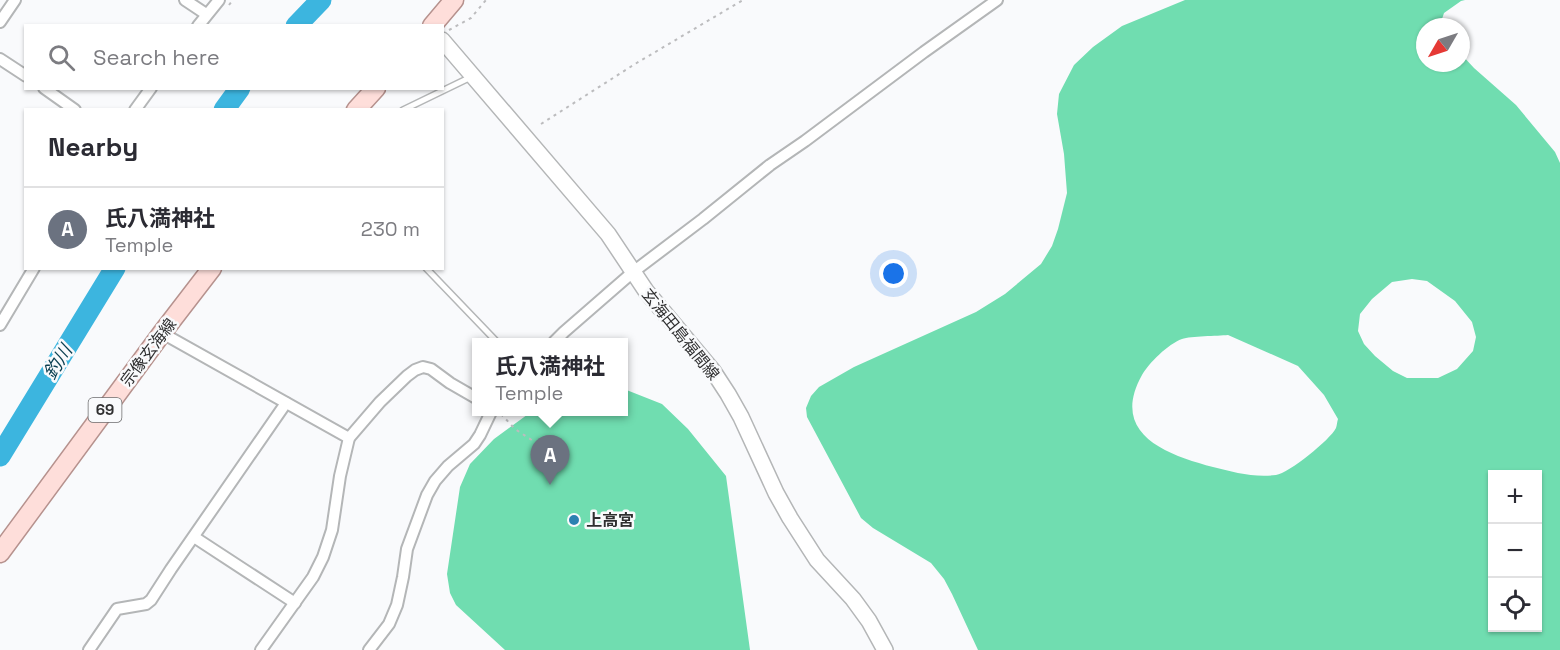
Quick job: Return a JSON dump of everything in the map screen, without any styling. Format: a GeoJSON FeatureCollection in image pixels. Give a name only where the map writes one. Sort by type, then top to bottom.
{"type":"FeatureCollection","features":[{"type":"Feature","properties":{"kind":"main road"},"geometry":{"type":"LineString","coordinates":[[434,24],[454,0]]}},
{"type":"Feature","properties":{"kind":"main road","name":"玄海田島福間線"},"geometry":{"type":"LineString","coordinates":[[444,42],[608,234],[666,316],[713,371],[741,417],[790,518],[817,560],[853,598],[885,650]]}},
{"type":"Feature","properties":{"kind":"main road"},"geometry":{"type":"LineString","coordinates":[[358,108],[374,90]]}},
{"type":"Feature","properties":{"kind":"main road","name":"宗像玄海線"},"geometry":{"type":"LineString","coordinates":[[0,553],[210,270]]}},
{"type":"Feature","properties":{"kind":"street"},"geometry":{"type":"LineString","coordinates":[[0,22],[15,0]]}},
{"type":"Feature","properties":{"kind":"street"},"geometry":{"type":"LineString","coordinates":[[185,0],[206,14]]}},
{"type":"Feature","properties":{"kind":"street"},"geometry":{"type":"LineString","coordinates":[[199,24],[219,0]]}},
{"type":"Feature","properties":{"kind":"street"},"geometry":{"type":"LineString","coordinates":[[558,338],[633,272],[770,165],[997,0]]}},
{"type":"Feature","properties":{"kind":"street"},"geometry":{"type":"LineString","coordinates":[[0,59],[24,75]]}},
{"type":"Feature","properties":{"kind":"street"},"geometry":{"type":"LineString","coordinates":[[47,90],[72,108]]}},
{"type":"Feature","properties":{"kind":"street"},"geometry":{"type":"LineString","coordinates":[[137,108],[150,90]]}},
{"type":"Feature","properties":{"kind":"street"},"geometry":{"type":"LineString","coordinates":[[0,325],[33,270]]}},
{"type":"Feature","properties":{"kind":"street"},"geometry":{"type":"LineString","coordinates":[[162,333],[349,438]]}},
{"type":"Feature","properties":{"kind":"street"},"geometry":{"type":"LineString","coordinates":[[261,650],[313,577],[326,548],[332,530],[340,476],[349,438],[380,402],[407,376],[423,367],[472,395]]}},
{"type":"Feature","properties":{"kind":"street"},"geometry":{"type":"LineString","coordinates":[[88,650],[117,609],[146,604],[151,600],[286,403]]}},
{"type":"Feature","properties":{"kind":"street"},"geometry":{"type":"LineString","coordinates":[[369,650],[389,624],[397,605],[407,549],[427,495],[448,466],[474,444],[489,416]]}},
{"type":"Feature","properties":{"kind":"street"},"geometry":{"type":"LineString","coordinates":[[194,537],[295,603]]}},
{"type":"Feature","properties":{"kind":"lane"},"geometry":{"type":"LineString","coordinates":[[444,90],[472,76]]}},
{"type":"Feature","properties":{"kind":"lane"},"geometry":{"type":"LineString","coordinates":[[407,108],[444,90]]}},
{"type":"Feature","properties":{"kind":"lane"},"geometry":{"type":"LineString","coordinates":[[428,270],[492,338]]}},
{"type":"Feature","properties":{"kind":"path"},"geometry":{"type":"LineString","coordinates":[[444,33],[471,18],[486,0]]}},
{"type":"Feature","properties":{"kind":"path"},"geometry":{"type":"LineString","coordinates":[[541,124],[635,64],[743,0]]}},
{"type":"Feature","properties":{"kind":"path"},"geometry":{"type":"LineString","coordinates":[[503,416],[515,429],[556,456]]}},
{"type":"Feature","properties":{"kind":"green space"},"geometry":{"type":"Polygon","coordinates":[[[1185,0],[1465,0],[1444,13],[1442,18],[1416,18],[1416,72],[1470,72],[1470,64],[1516,105],[1555,152],[1560,163],[1560,650],[978,650],[944,579],[931,563],[873,528],[861,518],[807,417],[806,408],[811,396],[819,387],[854,367],[976,312],[1005,294],[1041,264],[1052,246],[1067,193],[1064,154],[1057,114],[1059,94],[1074,65],[1093,47],[1122,26],[1185,0]],[[1412,279],[1392,282],[1372,299],[1360,314],[1358,331],[1364,344],[1393,371],[1407,378],[1438,378],[1457,369],[1473,351],[1476,337],[1472,322],[1455,301],[1427,281],[1412,279]],[[1228,335],[1182,339],[1165,349],[1154,360],[1142,375],[1134,395],[1133,413],[1138,427],[1148,439],[1162,448],[1195,462],[1252,475],[1268,476],[1282,473],[1318,448],[1336,428],[1338,419],[1324,395],[1298,366],[1228,335]]]}},
{"type":"Feature","properties":{"kind":"green space"},"geometry":{"type":"Polygon","coordinates":[[[628,391],[662,404],[688,429],[726,476],[750,650],[505,650],[456,605],[450,593],[447,574],[460,487],[470,464],[494,439],[526,416],[628,416],[628,391]]]}},
{"type":"Feature","properties":{"kind":"waterway","name":"釣川"},"geometry":{"type":"LineString","coordinates":[[298,24],[321,0]]}},
{"type":"Feature","properties":{"kind":"waterway","name":"釣川"},"geometry":{"type":"LineString","coordinates":[[225,108],[239,90]]}},
{"type":"Feature","properties":{"kind":"waterway","name":"釣川"},"geometry":{"type":"LineString","coordinates":[[0,456],[114,270]]}},
{"type":"Feature","properties":{"kind":"place","name":"氏八満神社"},"geometry":{"type":"Point","coordinates":[550,485]}},
{"type":"Feature","properties":{"kind":"place","name":"上高宮"},"geometry":{"type":"Point","coordinates":[574,520]}}]}
